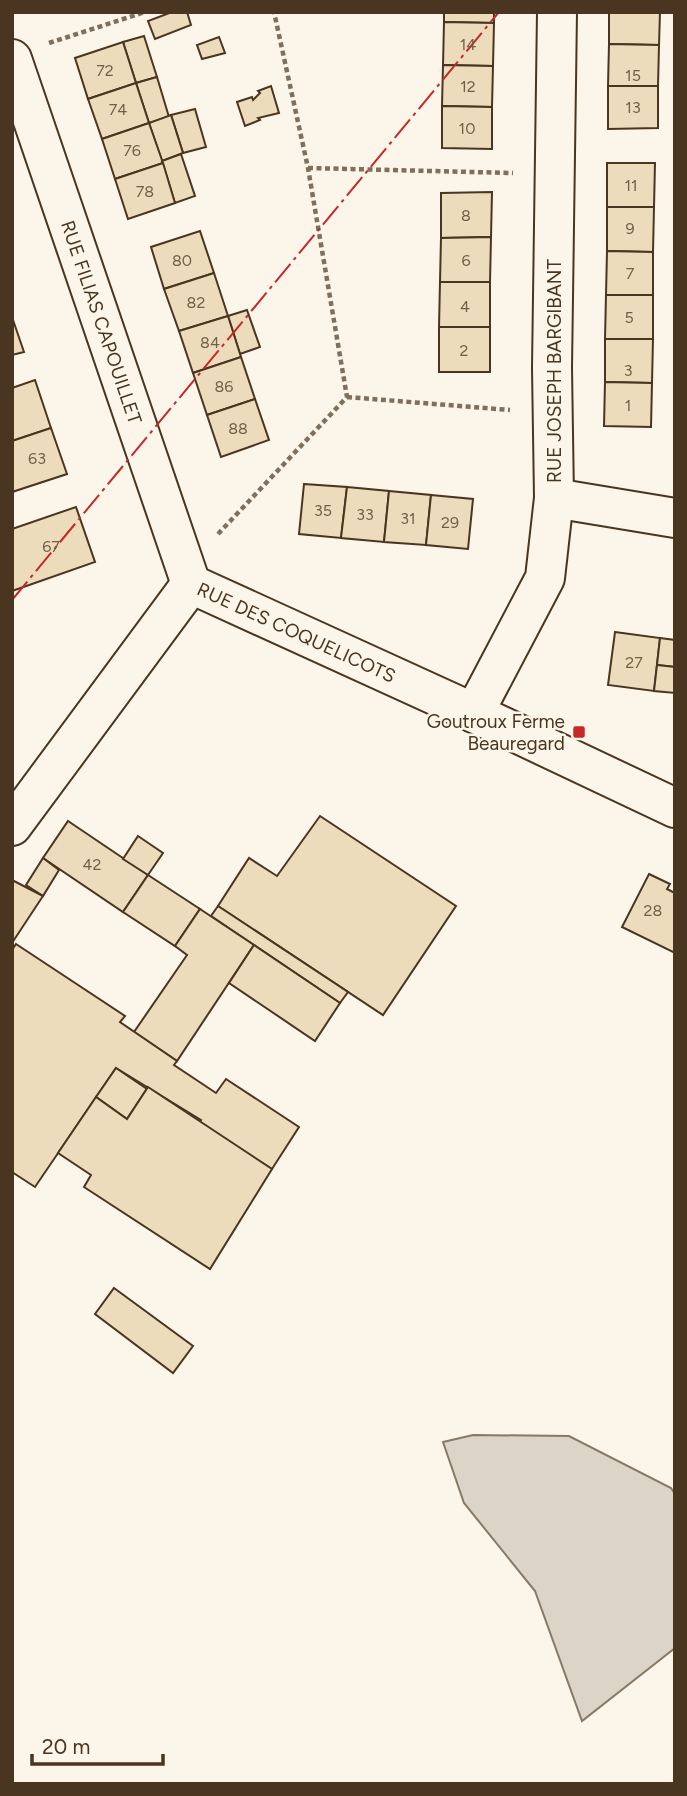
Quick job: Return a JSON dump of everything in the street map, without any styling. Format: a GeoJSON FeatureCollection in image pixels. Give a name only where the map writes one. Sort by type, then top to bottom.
{"type":"FeatureCollection","features":[{"type":"Feature","properties":{"kind":"street","name":"RUE JOSEPH BARGIBANT"},"geometry":{"type":"LineString","coordinates":[[474,713],[545,578],[554,498],[557,12]]}},
{"type":"Feature","properties":{"kind":"street","name":"RUE FILIAS CAPOUILLET"},"geometry":{"type":"LineString","coordinates":[[26,53],[188,576]]}},
{"type":"Feature","properties":{"kind":"street"},"geometry":{"type":"LineString","coordinates":[[554,498],[675,518]]}},
{"type":"Feature","properties":{"kind":"street","name":"RUE DES COQUELICOTS"},"geometry":{"type":"LineString","coordinates":[[12,826],[188,576],[675,808]]}},
{"type":"Feature","properties":{"kind":"path"},"geometry":{"type":"LineString","coordinates":[[26,53],[145,12]]}},
{"type":"Feature","properties":{"kind":"path"},"geometry":{"type":"LineString","coordinates":[[274,12],[308,168],[347,397]]}},
{"type":"Feature","properties":{"kind":"path"},"geometry":{"type":"LineString","coordinates":[[308,168],[555,174]]}},
{"type":"Feature","properties":{"kind":"path"},"geometry":{"type":"LineString","coordinates":[[188,576],[347,397]]}},
{"type":"Feature","properties":{"kind":"path"},"geometry":{"type":"LineString","coordinates":[[347,397],[553,413]]}},
{"type":"Feature","properties":{"kind":"shaded area"},"geometry":{"type":"Polygon","coordinates":[[[473,1435],[569,1436],[671,1488],[675,1494],[675,1648],[582,1721],[535,1591],[464,1503],[443,1442],[473,1435]]]}},
{"type":"Feature","properties":{"kind":"building"},"geometry":{"type":"Polygon","coordinates":[[[172,12],[187,12],[191,25],[155,39],[148,21],[172,12]]]}},
{"type":"Feature","properties":{"kind":"building"},"geometry":{"type":"Polygon","coordinates":[[[444,12],[494,12],[494,23],[444,22],[444,12]]]}},
{"type":"Feature","properties":{"kind":"building"},"geometry":{"type":"Polygon","coordinates":[[[609,12],[660,12],[659,45],[609,44],[609,12]]]}},
{"type":"Feature","properties":{"kind":"building"},"geometry":{"type":"Polygon","coordinates":[[[444,22],[494,23],[493,66],[443,65],[444,22]]]}},
{"type":"Feature","properties":{"kind":"building"},"geometry":{"type":"Polygon","coordinates":[[[144,36],[157,77],[136,83],[123,42],[144,36]]]}},
{"type":"Feature","properties":{"kind":"building"},"geometry":{"type":"Polygon","coordinates":[[[219,37],[225,53],[202,59],[197,45],[219,37]]]}},
{"type":"Feature","properties":{"kind":"building"},"geometry":{"type":"Polygon","coordinates":[[[123,42],[136,83],[88,99],[75,58],[123,42]]]}},
{"type":"Feature","properties":{"kind":"building"},"geometry":{"type":"Polygon","coordinates":[[[609,44],[659,45],[658,86],[608,86],[609,44]]]}},
{"type":"Feature","properties":{"kind":"building"},"geometry":{"type":"Polygon","coordinates":[[[443,65],[493,66],[492,107],[442,106],[443,65]]]}},
{"type":"Feature","properties":{"kind":"building"},"geometry":{"type":"Polygon","coordinates":[[[157,77],[169,117],[149,123],[136,83],[157,77]]]}},
{"type":"Feature","properties":{"kind":"building"},"geometry":{"type":"Polygon","coordinates":[[[136,83],[149,123],[102,139],[88,99],[136,83]]]}},
{"type":"Feature","properties":{"kind":"building"},"geometry":{"type":"Polygon","coordinates":[[[271,86],[279,113],[258,118],[260,120],[245,126],[237,102],[252,97],[253,100],[260,93],[258,91],[271,86]]]}},
{"type":"Feature","properties":{"kind":"building"},"geometry":{"type":"Polygon","coordinates":[[[608,86],[658,86],[658,128],[608,129],[608,86]]]}},
{"type":"Feature","properties":{"kind":"building"},"geometry":{"type":"Polygon","coordinates":[[[442,106],[492,107],[492,149],[442,148],[442,106]]]}},
{"type":"Feature","properties":{"kind":"building"},"geometry":{"type":"Polygon","coordinates":[[[195,109],[206,147],[183,153],[171,115],[195,109]]]}},
{"type":"Feature","properties":{"kind":"building"},"geometry":{"type":"Polygon","coordinates":[[[171,115],[183,153],[162,161],[149,123],[171,115]]]}},
{"type":"Feature","properties":{"kind":"building"},"geometry":{"type":"Polygon","coordinates":[[[149,123],[163,163],[115,179],[102,139],[149,123]]]}},
{"type":"Feature","properties":{"kind":"building"},"geometry":{"type":"Polygon","coordinates":[[[181,154],[195,196],[175,203],[162,161],[181,154]]]}},
{"type":"Feature","properties":{"kind":"building"},"geometry":{"type":"Polygon","coordinates":[[[163,163],[175,203],[128,219],[115,179],[163,163]]]}},
{"type":"Feature","properties":{"kind":"building"},"geometry":{"type":"Polygon","coordinates":[[[607,163],[655,163],[654,207],[607,207],[607,163]]]}},
{"type":"Feature","properties":{"kind":"building"},"geometry":{"type":"Polygon","coordinates":[[[492,192],[491,237],[441,238],[441,193],[492,192]]]}},
{"type":"Feature","properties":{"kind":"building"},"geometry":{"type":"Polygon","coordinates":[[[607,207],[654,207],[653,252],[607,251],[607,207]]]}},
{"type":"Feature","properties":{"kind":"building"},"geometry":{"type":"Polygon","coordinates":[[[200,231],[214,273],[164,289],[151,247],[200,231]]]}},
{"type":"Feature","properties":{"kind":"building"},"geometry":{"type":"Polygon","coordinates":[[[491,237],[490,282],[440,282],[441,238],[491,237]]]}},
{"type":"Feature","properties":{"kind":"building"},"geometry":{"type":"Polygon","coordinates":[[[607,251],[653,252],[653,295],[606,295],[607,251]]]}},
{"type":"Feature","properties":{"kind":"building"},"geometry":{"type":"Polygon","coordinates":[[[214,273],[228,316],[179,331],[164,289],[214,273]]]}},
{"type":"Feature","properties":{"kind":"building"},"geometry":{"type":"Polygon","coordinates":[[[440,282],[490,282],[490,327],[439,327],[440,282]]]}},
{"type":"Feature","properties":{"kind":"building"},"geometry":{"type":"Polygon","coordinates":[[[606,295],[653,295],[653,339],[605,339],[606,295]]]}},
{"type":"Feature","properties":{"kind":"building"},"geometry":{"type":"Polygon","coordinates":[[[247,310],[260,347],[240,354],[228,316],[247,310]]]}},
{"type":"Feature","properties":{"kind":"building"},"geometry":{"type":"Polygon","coordinates":[[[228,316],[241,357],[193,373],[179,331],[228,316]]]}},
{"type":"Feature","properties":{"kind":"building"},"geometry":{"type":"Polygon","coordinates":[[[12,317],[24,352],[12,355],[12,317]]]}},
{"type":"Feature","properties":{"kind":"building"},"geometry":{"type":"Polygon","coordinates":[[[439,327],[490,327],[490,372],[439,372],[439,327]]]}},
{"type":"Feature","properties":{"kind":"building"},"geometry":{"type":"Polygon","coordinates":[[[605,339],[653,339],[652,383],[605,382],[605,339]]]}},
{"type":"Feature","properties":{"kind":"building"},"geometry":{"type":"Polygon","coordinates":[[[241,357],[255,399],[207,415],[193,373],[241,357]]]}},
{"type":"Feature","properties":{"kind":"building"},"geometry":{"type":"Polygon","coordinates":[[[35,380],[51,428],[12,441],[12,388],[35,380]]]}},
{"type":"Feature","properties":{"kind":"building"},"geometry":{"type":"Polygon","coordinates":[[[605,382],[652,383],[651,427],[604,426],[605,382]]]}},
{"type":"Feature","properties":{"kind":"building"},"geometry":{"type":"Polygon","coordinates":[[[255,399],[269,440],[221,457],[207,415],[255,399]]]}},
{"type":"Feature","properties":{"kind":"building"},"geometry":{"type":"Polygon","coordinates":[[[51,428],[67,474],[12,492],[12,441],[51,428]]]}},
{"type":"Feature","properties":{"kind":"building"},"geometry":{"type":"Polygon","coordinates":[[[304,484],[347,487],[341,538],[299,534],[304,484]]]}},
{"type":"Feature","properties":{"kind":"building"},"geometry":{"type":"Polygon","coordinates":[[[347,487],[389,491],[384,542],[341,538],[347,487]]]}},
{"type":"Feature","properties":{"kind":"building"},"geometry":{"type":"Polygon","coordinates":[[[389,491],[431,495],[426,545],[384,542],[389,491]]]}},
{"type":"Feature","properties":{"kind":"building"},"geometry":{"type":"Polygon","coordinates":[[[431,495],[473,499],[468,549],[426,545],[431,495]]]}},
{"type":"Feature","properties":{"kind":"building"},"geometry":{"type":"Polygon","coordinates":[[[76,507],[95,562],[12,591],[12,529],[76,507]]]}},
{"type":"Feature","properties":{"kind":"building"},"geometry":{"type":"Polygon","coordinates":[[[615,632],[660,638],[654,691],[608,685],[615,632]]]}},
{"type":"Feature","properties":{"kind":"building"},"geometry":{"type":"Polygon","coordinates":[[[660,638],[675,640],[675,667],[657,665],[660,638]]]}},
{"type":"Feature","properties":{"kind":"building"},"geometry":{"type":"Polygon","coordinates":[[[657,665],[675,667],[675,693],[654,691],[657,665]]]}},
{"type":"Feature","properties":{"kind":"building"},"geometry":{"type":"Polygon","coordinates":[[[320,816],[456,906],[383,1015],[218,906],[249,858],[277,876],[320,816]]]}},
{"type":"Feature","properties":{"kind":"building"},"geometry":{"type":"Polygon","coordinates":[[[68,821],[148,875],[123,912],[43,858],[68,821]]]}},
{"type":"Feature","properties":{"kind":"building"},"geometry":{"type":"Polygon","coordinates":[[[138,836],[163,853],[148,875],[123,859],[138,836]]]}},
{"type":"Feature","properties":{"kind":"building"},"geometry":{"type":"Polygon","coordinates":[[[43,858],[59,870],[43,896],[26,885],[43,858]]]}},
{"type":"Feature","properties":{"kind":"building"},"geometry":{"type":"Polygon","coordinates":[[[649,874],[670,884],[667,889],[675,893],[675,953],[622,927],[649,874]]]}},
{"type":"Feature","properties":{"kind":"building"},"geometry":{"type":"Polygon","coordinates":[[[148,875],[200,909],[175,946],[123,912],[148,875]]]}},
{"type":"Feature","properties":{"kind":"building"},"geometry":{"type":"Polygon","coordinates":[[[12,880],[43,896],[12,943],[12,880]]]}},
{"type":"Feature","properties":{"kind":"building"},"geometry":{"type":"Polygon","coordinates":[[[218,906],[348,992],[340,1003],[211,916],[218,906]]]}},
{"type":"Feature","properties":{"kind":"building"},"geometry":{"type":"Polygon","coordinates":[[[200,909],[254,945],[177,1061],[134,1032],[187,955],[175,946],[200,909]]]}},
{"type":"Feature","properties":{"kind":"building"},"geometry":{"type":"Polygon","coordinates":[[[16,944],[125,1016],[120,1022],[177,1061],[174,1065],[216,1093],[226,1079],[299,1127],[272,1169],[199,1123],[201,1120],[116,1068],[35,1187],[12,1172],[12,950],[16,944]]]}},
{"type":"Feature","properties":{"kind":"building"},"geometry":{"type":"Polygon","coordinates":[[[254,945],[340,1003],[315,1041],[229,983],[254,945]]]}},
{"type":"Feature","properties":{"kind":"building"},"geometry":{"type":"Polygon","coordinates":[[[116,1068],[147,1089],[127,1119],[96,1097],[116,1068]]]}},
{"type":"Feature","properties":{"kind":"building"},"geometry":{"type":"Polygon","coordinates":[[[148,1087],[272,1169],[210,1269],[84,1187],[91,1175],[58,1153],[96,1097],[127,1119],[148,1087]]]}},
{"type":"Feature","properties":{"kind":"building"},"geometry":{"type":"Polygon","coordinates":[[[114,1288],[193,1346],[173,1373],[95,1314],[114,1288]]]}},
{"type":"Feature","properties":{"kind":"power"},"geometry":{"type":"LineString","coordinates":[[12,600],[499,12]]}},
{"type":"Feature","properties":{"kind":"place","name":"Goutroux Ferme Beauregard"},"geometry":{"type":"Point","coordinates":[579,732]}}]}
